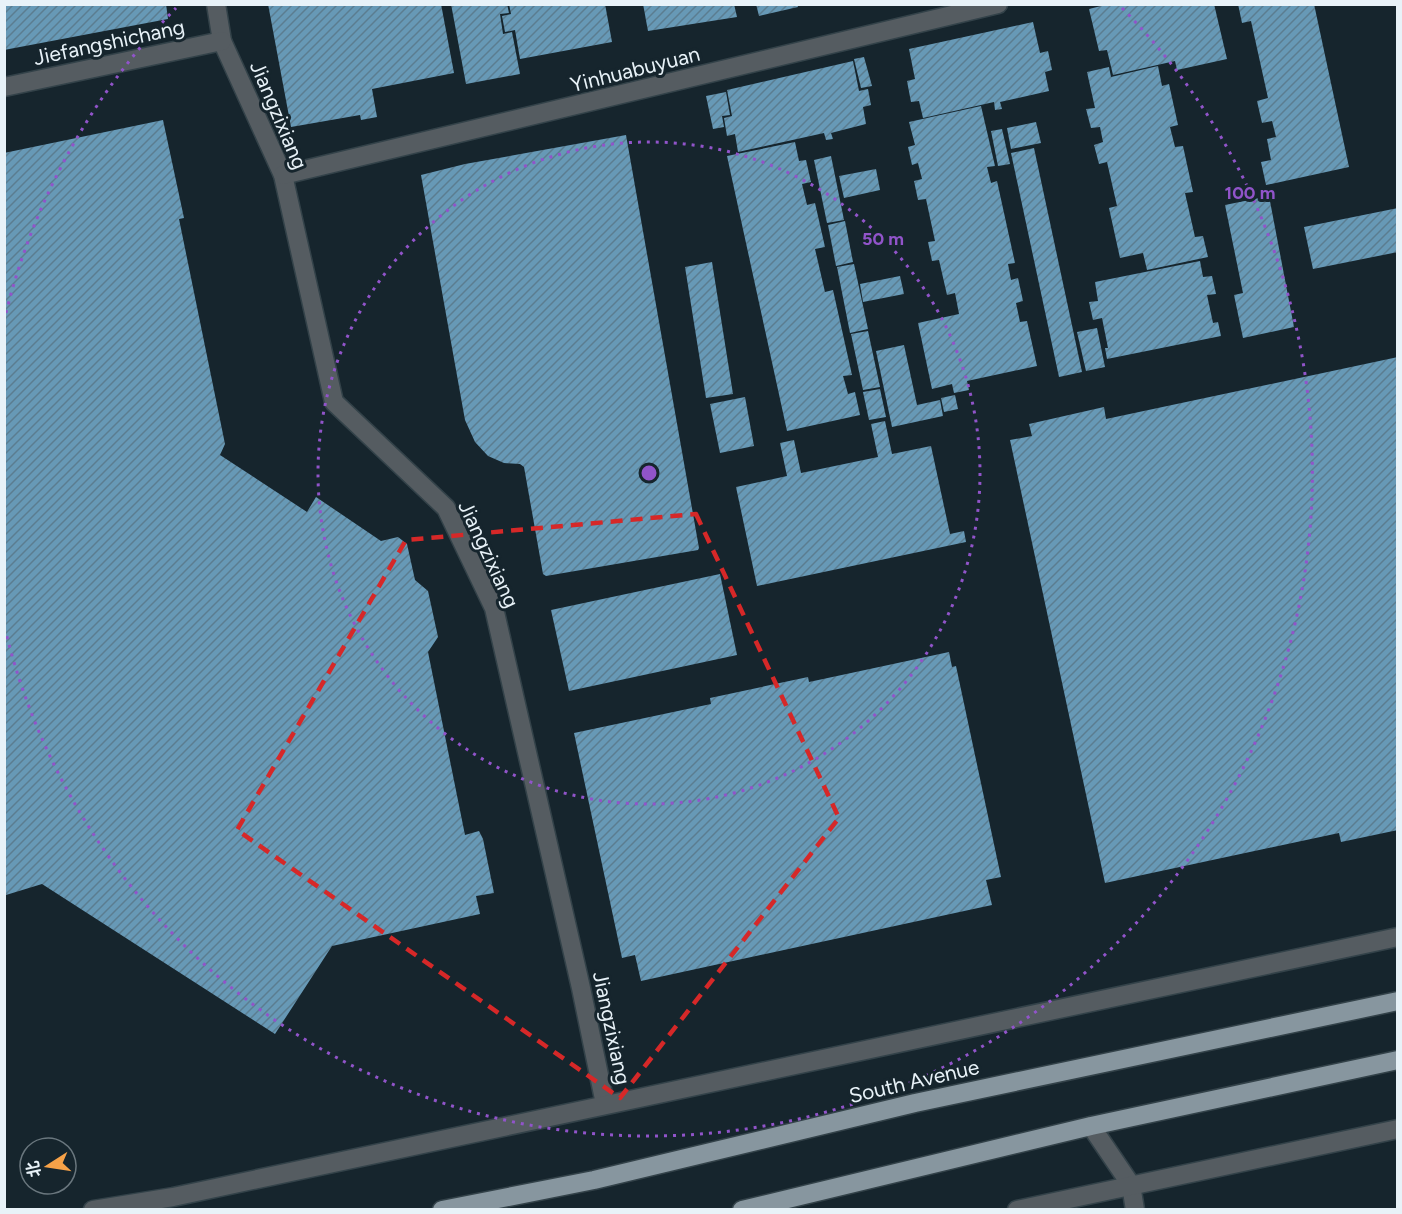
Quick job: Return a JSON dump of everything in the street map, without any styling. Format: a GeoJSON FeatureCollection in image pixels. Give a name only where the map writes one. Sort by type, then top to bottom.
{"type":"FeatureCollection","features":[{"type":"Feature","properties":{"kind":"main road","name":"South Avenue"},"geometry":{"type":"LineString","coordinates":[[442,1209],[594,1180],[915,1103],[1398,1001]]}},
{"type":"Feature","properties":{"kind":"main road"},"geometry":{"type":"LineString","coordinates":[[742,1209],[1091,1126],[1398,1060]]}},
{"type":"Feature","properties":{"kind":"street","name":"Jiangzixiang"},"geometry":{"type":"LineString","coordinates":[[216,4],[222,41],[283,175],[334,402],[446,508],[494,608],[605,1104]]}},
{"type":"Feature","properties":{"kind":"street","name":"Yinhuabuyuan"},"geometry":{"type":"LineString","coordinates":[[283,175],[998,4]]}},
{"type":"Feature","properties":{"kind":"street","name":"Jiefangshichang"},"geometry":{"type":"LineString","coordinates":[[4,87],[222,41]]}},
{"type":"Feature","properties":{"kind":"street"},"geometry":{"type":"LineString","coordinates":[[93,1209],[173,1197],[1398,937]]}},
{"type":"Feature","properties":{"kind":"street"},"geometry":{"type":"LineString","coordinates":[[1091,1126],[1131,1185],[1135,1209]]}},
{"type":"Feature","properties":{"kind":"street"},"geometry":{"type":"LineString","coordinates":[[1017,1209],[1398,1129]]}},
{"type":"Feature","properties":{"kind":"highlighted area"},"geometry":{"type":"Polygon","coordinates":[[[696,514],[839,818],[620,1098],[237,830],[406,540],[696,514]]]}},
{"type":"Feature","properties":{"kind":"building"},"geometry":{"type":"Polygon","coordinates":[[[4,4],[166,4],[168,19],[4,50],[4,4]]]}},
{"type":"Feature","properties":{"kind":"building"},"geometry":{"type":"Polygon","coordinates":[[[268,4],[441,4],[454,73],[372,89],[377,117],[361,120],[360,115],[291,127],[268,4]]]}},
{"type":"Feature","properties":{"kind":"building"},"geometry":{"type":"Polygon","coordinates":[[[451,4],[507,4],[509,13],[500,14],[503,34],[512,32],[520,74],[466,84],[451,4]]]}},
{"type":"Feature","properties":{"kind":"building"},"geometry":{"type":"Polygon","coordinates":[[[509,4],[605,4],[612,42],[520,59],[515,30],[505,32],[502,16],[511,14],[509,4]]]}},
{"type":"Feature","properties":{"kind":"building"},"geometry":{"type":"Polygon","coordinates":[[[643,4],[734,4],[737,17],[648,31],[643,4]]]}},
{"type":"Feature","properties":{"kind":"building"},"geometry":{"type":"Polygon","coordinates":[[[756,4],[797,4],[798,7],[759,16],[756,4]]]}},
{"type":"Feature","properties":{"kind":"building"},"geometry":{"type":"Polygon","coordinates":[[[1109,4],[1214,4],[1227,59],[1177,70],[1175,61],[1113,75],[1107,50],[1099,51],[1089,9],[1109,4]]]}},
{"type":"Feature","properties":{"kind":"building"},"geometry":{"type":"Polygon","coordinates":[[[1238,4],[1314,4],[1349,167],[1266,185],[1261,162],[1271,160],[1267,139],[1276,137],[1272,121],[1262,123],[1257,101],[1268,98],[1251,21],[1242,23],[1238,4]]]}},
{"type":"Feature","properties":{"kind":"building"},"geometry":{"type":"Polygon","coordinates":[[[1033,22],[1040,53],[1048,51],[1052,70],[1045,72],[1049,91],[1000,102],[1002,109],[995,110],[994,102],[923,118],[919,101],[911,102],[907,81],[915,79],[909,49],[1033,22]]]}},
{"type":"Feature","properties":{"kind":"building"},"geometry":{"type":"Polygon","coordinates":[[[864,57],[872,86],[861,88],[854,59],[864,57]]]}},
{"type":"Feature","properties":{"kind":"building"},"geometry":{"type":"Polygon","coordinates":[[[853,61],[859,91],[868,89],[871,105],[863,107],[866,124],[831,133],[833,139],[826,140],[824,133],[738,152],[735,134],[727,136],[724,118],[732,116],[727,90],[853,61]]]}},
{"type":"Feature","properties":{"kind":"building"},"geometry":{"type":"Polygon","coordinates":[[[1158,66],[1162,86],[1169,84],[1178,125],[1170,127],[1175,147],[1183,146],[1193,192],[1185,193],[1195,237],[1203,236],[1208,257],[1147,270],[1143,253],[1120,258],[1109,208],[1117,206],[1107,162],[1099,164],[1094,145],[1103,142],[1100,127],[1091,128],[1086,109],[1095,108],[1087,72],[1109,67],[1111,77],[1158,66]]]}},
{"type":"Feature","properties":{"kind":"building"},"geometry":{"type":"Polygon","coordinates":[[[726,92],[730,115],[722,116],[724,127],[713,129],[706,96],[726,92]]]}},
{"type":"Feature","properties":{"kind":"building"},"geometry":{"type":"Polygon","coordinates":[[[981,106],[995,166],[987,167],[991,183],[997,181],[1015,263],[1008,264],[1011,280],[1018,278],[1023,301],[1016,303],[1020,322],[1027,321],[1037,366],[967,381],[969,390],[954,393],[952,384],[932,389],[918,323],[959,314],[955,293],[947,295],[939,260],[932,261],[928,242],[935,241],[926,199],[918,200],[914,181],[922,179],[918,163],[912,165],[908,147],[915,145],[909,122],[981,106]]]}},
{"type":"Feature","properties":{"kind":"building"},"geometry":{"type":"Polygon","coordinates":[[[163,120],[184,218],[179,219],[225,444],[220,455],[307,512],[316,497],[381,541],[398,537],[407,544],[415,580],[428,591],[438,637],[428,652],[465,835],[479,831],[483,839],[494,893],[476,896],[480,914],[332,946],[275,1034],[42,884],[4,894],[4,153],[163,120]]]}},
{"type":"Feature","properties":{"kind":"building"},"geometry":{"type":"Polygon","coordinates":[[[1036,122],[1041,143],[1011,149],[1007,128],[1036,122]]]}},
{"type":"Feature","properties":{"kind":"building"},"geometry":{"type":"Polygon","coordinates":[[[1002,129],[1010,164],[998,166],[991,131],[1002,129]]]}},
{"type":"Feature","properties":{"kind":"building"},"geometry":{"type":"Polygon","coordinates":[[[626,135],[699,548],[546,576],[543,574],[524,467],[520,464],[504,463],[488,456],[475,442],[465,420],[421,175],[465,164],[626,135]]]}},
{"type":"Feature","properties":{"kind":"building"},"geometry":{"type":"Polygon","coordinates":[[[795,142],[799,161],[806,160],[811,182],[802,184],[807,205],[815,203],[825,247],[815,249],[825,292],[833,290],[852,375],[843,376],[848,394],[855,392],[860,415],[787,431],[727,156],[795,142]]]}},
{"type":"Feature","properties":{"kind":"building"},"geometry":{"type":"Polygon","coordinates":[[[1034,148],[1082,372],[1059,377],[1011,153],[1034,148]]]}},
{"type":"Feature","properties":{"kind":"building"},"geometry":{"type":"Polygon","coordinates":[[[831,156],[844,220],[827,223],[814,160],[831,156]]]}},
{"type":"Feature","properties":{"kind":"building"},"geometry":{"type":"Polygon","coordinates":[[[876,169],[880,190],[844,198],[839,176],[876,169]]]}},
{"type":"Feature","properties":{"kind":"building"},"geometry":{"type":"Polygon","coordinates":[[[1269,196],[1294,327],[1243,338],[1234,295],[1243,293],[1225,205],[1269,196]]]}},
{"type":"Feature","properties":{"kind":"building"},"geometry":{"type":"Polygon","coordinates":[[[1398,208],[1398,252],[1313,269],[1304,227],[1398,208]]]}},
{"type":"Feature","properties":{"kind":"building"},"geometry":{"type":"Polygon","coordinates":[[[845,221],[853,262],[836,266],[828,225],[845,221]]]}},
{"type":"Feature","properties":{"kind":"building"},"geometry":{"type":"Polygon","coordinates":[[[1200,261],[1203,277],[1212,276],[1216,294],[1207,295],[1213,323],[1218,322],[1221,336],[1107,359],[1105,348],[1108,348],[1102,318],[1093,320],[1089,302],[1098,301],[1095,282],[1200,261]]]}},
{"type":"Feature","properties":{"kind":"building"},"geometry":{"type":"Polygon","coordinates":[[[712,262],[733,394],[706,398],[685,267],[712,262]]]}},
{"type":"Feature","properties":{"kind":"building"},"geometry":{"type":"Polygon","coordinates":[[[854,264],[868,329],[850,333],[837,267],[854,264]]]}},
{"type":"Feature","properties":{"kind":"building"},"geometry":{"type":"Polygon","coordinates":[[[900,276],[904,294],[863,302],[860,284],[900,276]]]}},
{"type":"Feature","properties":{"kind":"building"},"geometry":{"type":"Polygon","coordinates":[[[1097,328],[1105,367],[1086,371],[1077,332],[1097,328]]]}},
{"type":"Feature","properties":{"kind":"building"},"geometry":{"type":"Polygon","coordinates":[[[868,331],[880,387],[863,390],[851,334],[868,331]]]}},
{"type":"Feature","properties":{"kind":"building"},"geometry":{"type":"Polygon","coordinates":[[[904,345],[917,405],[940,400],[943,416],[892,427],[876,351],[904,345]]]}},
{"type":"Feature","properties":{"kind":"building"},"geometry":{"type":"Polygon","coordinates":[[[1398,357],[1398,830],[1341,842],[1339,833],[1105,883],[1010,440],[1032,436],[1029,424],[1104,407],[1106,419],[1398,357]]]}},
{"type":"Feature","properties":{"kind":"building"},"geometry":{"type":"Polygon","coordinates":[[[880,389],[886,417],[869,420],[863,392],[880,389]]]}},
{"type":"Feature","properties":{"kind":"building"},"geometry":{"type":"Polygon","coordinates":[[[955,395],[958,409],[944,412],[941,398],[955,395]]]}},
{"type":"Feature","properties":{"kind":"building"},"geometry":{"type":"Polygon","coordinates":[[[745,397],[754,446],[720,453],[710,404],[745,397]]]}},
{"type":"Feature","properties":{"kind":"building"},"geometry":{"type":"Polygon","coordinates":[[[885,421],[892,454],[931,446],[950,534],[964,531],[966,542],[757,586],[736,487],[787,476],[780,443],[794,440],[801,473],[878,457],[871,424],[885,421]]]}},
{"type":"Feature","properties":{"kind":"building"},"geometry":{"type":"Polygon","coordinates":[[[720,574],[737,655],[569,691],[551,610],[720,574]]]}},
{"type":"Feature","properties":{"kind":"building"},"geometry":{"type":"Polygon","coordinates":[[[949,652],[952,667],[956,666],[1001,877],[986,880],[992,905],[641,981],[635,955],[622,958],[574,733],[711,704],[710,698],[808,677],[809,682],[949,652]]]}}]}
